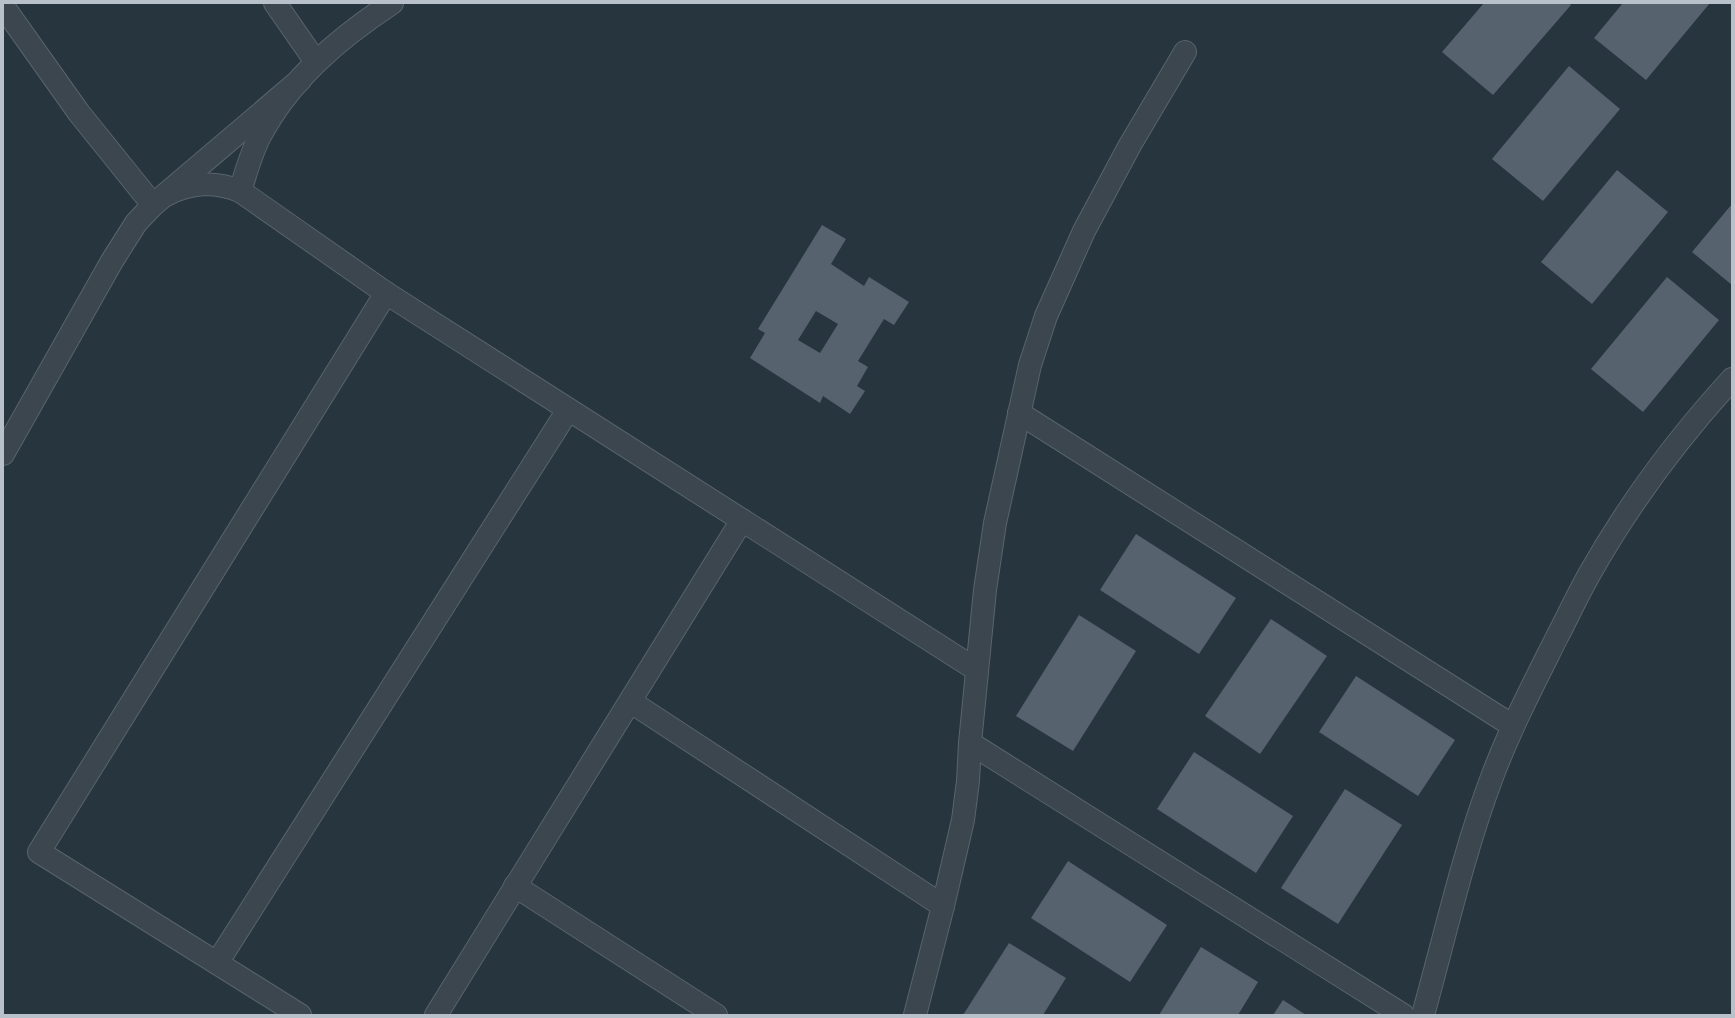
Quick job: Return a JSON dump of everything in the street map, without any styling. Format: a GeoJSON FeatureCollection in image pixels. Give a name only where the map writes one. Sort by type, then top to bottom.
{"type":"FeatureCollection","features":[{"type":"Feature","properties":{"kind":"street"},"geometry":{"type":"LineString","coordinates":[[275,3],[316,62]]}},
{"type":"Feature","properties":{"kind":"street"},"geometry":{"type":"LineString","coordinates":[[240,191],[260,136],[272,117],[300,80],[316,62],[345,36],[392,3]]}},
{"type":"Feature","properties":{"kind":"street"},"geometry":{"type":"LineString","coordinates":[[7,23],[79,114],[159,200]]}},
{"type":"Feature","properties":{"kind":"street"},"geometry":{"type":"LineString","coordinates":[[915,1015],[944,906],[963,820],[968,781],[970,743],[985,590],[993,538],[1030,365],[1046,316],[1064,273],[1103,194],[1185,52]]}},
{"type":"Feature","properties":{"kind":"street"},"geometry":{"type":"LineString","coordinates":[[3,454],[112,261],[136,223],[159,200],[300,80]]}},
{"type":"Feature","properties":{"kind":"street"},"geometry":{"type":"LineString","coordinates":[[159,200],[188,186],[203,184],[221,185],[240,191],[386,293],[977,670]]}},
{"type":"Feature","properties":{"kind":"street"},"geometry":{"type":"LineString","coordinates":[[300,1015],[39,852],[386,293]]}},
{"type":"Feature","properties":{"kind":"street"},"geometry":{"type":"LineString","coordinates":[[1423,1015],[1467,854],[1492,778],[1513,726],[1590,573],[1625,516],[1695,422],[1732,379]]}},
{"type":"Feature","properties":{"kind":"street"},"geometry":{"type":"LineString","coordinates":[[217,963],[568,410]]}},
{"type":"Feature","properties":{"kind":"street"},"geometry":{"type":"LineString","coordinates":[[1019,413],[1513,726]]}},
{"type":"Feature","properties":{"kind":"street"},"geometry":{"type":"LineString","coordinates":[[436,1015],[631,702],[742,520]]}},
{"type":"Feature","properties":{"kind":"street"},"geometry":{"type":"LineString","coordinates":[[631,702],[944,906]]}},
{"type":"Feature","properties":{"kind":"street"},"geometry":{"type":"LineString","coordinates":[[970,743],[1403,1015]]}},
{"type":"Feature","properties":{"kind":"street"},"geometry":{"type":"LineString","coordinates":[[515,886],[716,1015]]}},
{"type":"Feature","properties":{"kind":"building"},"geometry":{"type":"Polygon","coordinates":[[[1484,3],[1569,3],[1571,5],[1493,95],[1442,52],[1484,3]]]}},
{"type":"Feature","properties":{"kind":"building"},"geometry":{"type":"Polygon","coordinates":[[[1623,3],[1710,3],[1646,80],[1594,38],[1623,3]]]}},
{"type":"Feature","properties":{"kind":"building"},"geometry":{"type":"Polygon","coordinates":[[[1569,66],[1620,109],[1543,201],[1492,159],[1569,66]]]}},
{"type":"Feature","properties":{"kind":"building"},"geometry":{"type":"Polygon","coordinates":[[[1617,170],[1668,212],[1592,304],[1541,262],[1617,170]]]}},
{"type":"Feature","properties":{"kind":"building"},"geometry":{"type":"Polygon","coordinates":[[[1732,204],[1732,285],[1692,252],[1732,204]]]}},
{"type":"Feature","properties":{"kind":"building"},"geometry":{"type":"Polygon","coordinates":[[[822,225],[846,239],[831,264],[864,286],[869,277],[909,302],[894,325],[884,319],[858,361],[868,367],[857,386],[865,391],[850,414],[823,396],[820,403],[750,358],[765,333],[758,329],[822,225]],[[816,311],[798,340],[820,353],[838,324],[816,311]]]}},
{"type":"Feature","properties":{"kind":"building"},"geometry":{"type":"Polygon","coordinates":[[[1667,277],[1719,320],[1643,412],[1591,369],[1667,277]]]}},
{"type":"Feature","properties":{"kind":"building"},"geometry":{"type":"Polygon","coordinates":[[[1136,534],[1236,598],[1199,654],[1100,590],[1136,534]]]}},
{"type":"Feature","properties":{"kind":"building"},"geometry":{"type":"Polygon","coordinates":[[[1079,615],[1136,651],[1073,751],[1016,716],[1079,615]]]}},
{"type":"Feature","properties":{"kind":"building"},"geometry":{"type":"Polygon","coordinates":[[[1271,619],[1327,656],[1260,754],[1205,716],[1271,619]]]}},
{"type":"Feature","properties":{"kind":"building"},"geometry":{"type":"Polygon","coordinates":[[[1356,676],[1455,740],[1418,796],[1319,732],[1356,676]]]}},
{"type":"Feature","properties":{"kind":"building"},"geometry":{"type":"Polygon","coordinates":[[[1194,752],[1293,816],[1256,873],[1157,809],[1194,752]]]}},
{"type":"Feature","properties":{"kind":"building"},"geometry":{"type":"Polygon","coordinates":[[[1345,789],[1402,825],[1338,924],[1281,888],[1345,789]]]}},
{"type":"Feature","properties":{"kind":"building"},"geometry":{"type":"Polygon","coordinates":[[[1068,861],[1167,925],[1130,982],[1031,918],[1068,861]]]}},
{"type":"Feature","properties":{"kind":"building"},"geometry":{"type":"Polygon","coordinates":[[[1009,943],[1066,978],[1043,1015],[963,1015],[1009,943]]]}},
{"type":"Feature","properties":{"kind":"building"},"geometry":{"type":"Polygon","coordinates":[[[1201,947],[1258,982],[1238,1015],[1159,1015],[1201,947]]]}},
{"type":"Feature","properties":{"kind":"building"},"geometry":{"type":"Polygon","coordinates":[[[1283,1000],[1306,1015],[1273,1015],[1283,1000]]]}}]}
